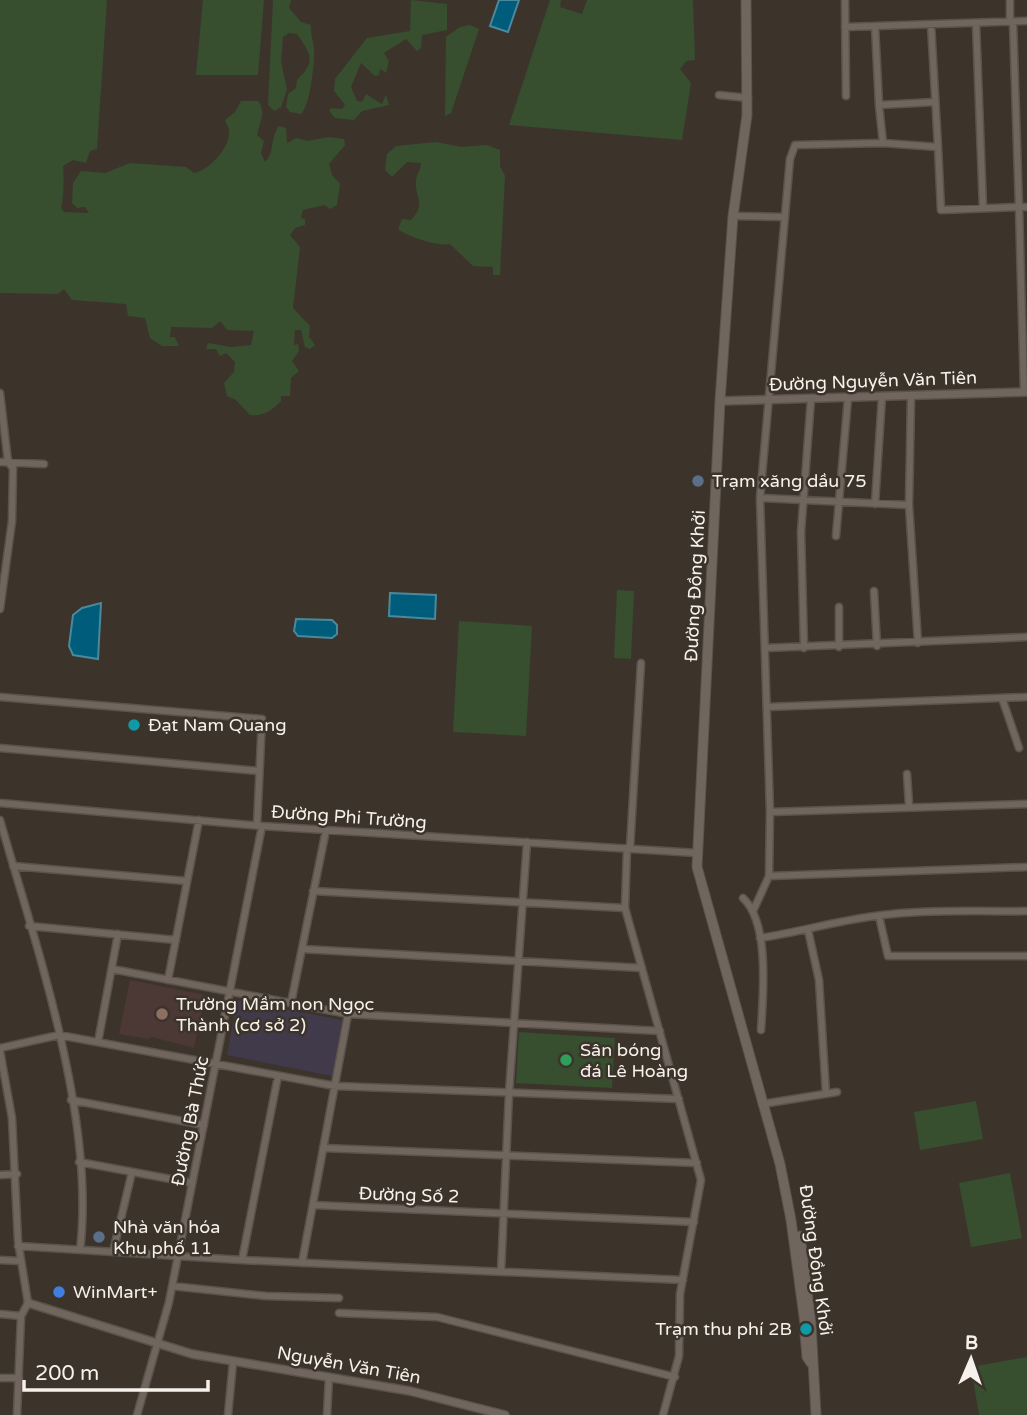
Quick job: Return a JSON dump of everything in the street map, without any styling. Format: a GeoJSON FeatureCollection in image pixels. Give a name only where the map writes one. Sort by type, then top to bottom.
{"type":"FeatureCollection","features":[{"type":"Feature","properties":{"kind":"main road","name":"Đường Đồng Khởi"},"geometry":{"type":"LineString","coordinates":[[746,0],[748,98],[733,216],[720,401],[697,853],[700,883],[780,1164],[802,1297],[816,1415]]}},
{"type":"Feature","properties":{"kind":"main road","name":"Đường Đồng Khởi"},"geometry":{"type":"LineString","coordinates":[[780,1164],[788,1177],[802,1247],[814,1356],[811,1363]]}},
{"type":"Feature","properties":{"kind":"street"},"geometry":{"type":"LineString","coordinates":[[845,0],[846,96]]}},
{"type":"Feature","properties":{"kind":"street"},"geometry":{"type":"LineString","coordinates":[[1010,0],[1023,207],[1025,392]]}},
{"type":"Feature","properties":{"kind":"street"},"geometry":{"type":"LineString","coordinates":[[845,27],[1027,21]]}},
{"type":"Feature","properties":{"kind":"street"},"geometry":{"type":"LineString","coordinates":[[976,23],[983,208]]}},
{"type":"Feature","properties":{"kind":"street"},"geometry":{"type":"LineString","coordinates":[[931,24],[941,210],[1023,207]]}},
{"type":"Feature","properties":{"kind":"street"},"geometry":{"type":"LineString","coordinates":[[876,26],[883,143]]}},
{"type":"Feature","properties":{"kind":"street"},"geometry":{"type":"LineString","coordinates":[[719,95],[748,98]]}},
{"type":"Feature","properties":{"kind":"street"},"geometry":{"type":"LineString","coordinates":[[879,105],[935,102]]}},
{"type":"Feature","properties":{"kind":"street"},"geometry":{"type":"LineString","coordinates":[[754,909],[769,876],[770,812],[760,498],[790,159],[795,145],[883,143],[938,146]]}},
{"type":"Feature","properties":{"kind":"street"},"geometry":{"type":"LineString","coordinates":[[733,216],[785,217]]}},
{"type":"Feature","properties":{"kind":"street","name":"Đường Nguyễn Văn Tiên"},"geometry":{"type":"LineString","coordinates":[[720,401],[1025,392]]}},
{"type":"Feature","properties":{"kind":"street"},"geometry":{"type":"LineString","coordinates":[[0,393],[4,462]]}},
{"type":"Feature","properties":{"kind":"street"},"geometry":{"type":"LineString","coordinates":[[875,504],[882,397]]}},
{"type":"Feature","properties":{"kind":"street"},"geometry":{"type":"LineString","coordinates":[[911,397],[909,505],[918,643]]}},
{"type":"Feature","properties":{"kind":"street"},"geometry":{"type":"LineString","coordinates":[[836,536],[848,398]]}},
{"type":"Feature","properties":{"kind":"street"},"geometry":{"type":"LineString","coordinates":[[804,648],[801,569],[811,399]]}},
{"type":"Feature","properties":{"kind":"street"},"geometry":{"type":"LineString","coordinates":[[4,462],[44,464]]}},
{"type":"Feature","properties":{"kind":"street"},"geometry":{"type":"LineString","coordinates":[[0,609],[4,558],[13,502],[13,468],[4,462]]}},
{"type":"Feature","properties":{"kind":"street"},"geometry":{"type":"LineString","coordinates":[[760,498],[909,505]]}},
{"type":"Feature","properties":{"kind":"street"},"geometry":{"type":"LineString","coordinates":[[874,591],[877,646]]}},
{"type":"Feature","properties":{"kind":"street"},"geometry":{"type":"LineString","coordinates":[[839,607],[839,647]]}},
{"type":"Feature","properties":{"kind":"street"},"geometry":{"type":"LineString","coordinates":[[765,648],[877,646],[1027,637]]}},
{"type":"Feature","properties":{"kind":"street"},"geometry":{"type":"LineString","coordinates":[[641,663],[625,908],[701,1184],[680,1302],[681,1339],[676,1377],[663,1415]]}},
{"type":"Feature","properties":{"kind":"street","name":"Đường Bà Thức"},"geometry":{"type":"LineString","coordinates":[[0,697],[262,719],[260,825],[172,1286],[159,1346],[137,1415]]}},
{"type":"Feature","properties":{"kind":"street"},"geometry":{"type":"LineString","coordinates":[[1002,698],[1019,748]]}},
{"type":"Feature","properties":{"kind":"street"},"geometry":{"type":"LineString","coordinates":[[766,707],[1027,698]]}},
{"type":"Feature","properties":{"kind":"street"},"geometry":{"type":"LineString","coordinates":[[0,748],[259,771]]}},
{"type":"Feature","properties":{"kind":"street"},"geometry":{"type":"LineString","coordinates":[[907,774],[909,805]]}},
{"type":"Feature","properties":{"kind":"street","name":"Đường Phi Trường"},"geometry":{"type":"LineString","coordinates":[[0,803],[326,830],[697,853]]}},
{"type":"Feature","properties":{"kind":"street"},"geometry":{"type":"LineString","coordinates":[[770,812],[909,805],[1027,804]]}},
{"type":"Feature","properties":{"kind":"street"},"geometry":{"type":"LineString","coordinates":[[0,820],[59,1035],[79,1162],[82,1211],[80,1250]]}},
{"type":"Feature","properties":{"kind":"street"},"geometry":{"type":"LineString","coordinates":[[168,980],[200,820]]}},
{"type":"Feature","properties":{"kind":"street"},"geometry":{"type":"LineString","coordinates":[[291,1003],[326,830]]}},
{"type":"Feature","properties":{"kind":"street"},"geometry":{"type":"LineString","coordinates":[[501,1272],[509,1093],[527,842]]}},
{"type":"Feature","properties":{"kind":"street"},"geometry":{"type":"LineString","coordinates":[[13,866],[187,881]]}},
{"type":"Feature","properties":{"kind":"street"},"geometry":{"type":"LineString","coordinates":[[769,876],[1027,867]]}},
{"type":"Feature","properties":{"kind":"street"},"geometry":{"type":"LineString","coordinates":[[313,891],[625,908]]}},
{"type":"Feature","properties":{"kind":"street"},"geometry":{"type":"LineString","coordinates":[[743,898],[754,909],[760,938],[761,1030]]}},
{"type":"Feature","properties":{"kind":"street"},"geometry":{"type":"LineString","coordinates":[[760,938],[808,930],[818,924],[914,912],[1027,911]]}},
{"type":"Feature","properties":{"kind":"street"},"geometry":{"type":"LineString","coordinates":[[879,916],[886,954],[890,956],[1027,956]]}},
{"type":"Feature","properties":{"kind":"street"},"geometry":{"type":"LineString","coordinates":[[29,926],[176,940]]}},
{"type":"Feature","properties":{"kind":"street"},"geometry":{"type":"LineString","coordinates":[[808,930],[819,980],[826,1094]]}},
{"type":"Feature","properties":{"kind":"street"},"geometry":{"type":"LineString","coordinates":[[98,1042],[118,934]]}},
{"type":"Feature","properties":{"kind":"street"},"geometry":{"type":"LineString","coordinates":[[302,949],[642,968]]}},
{"type":"Feature","properties":{"kind":"street"},"geometry":{"type":"LineString","coordinates":[[112,969],[348,1014],[660,1031]]}},
{"type":"Feature","properties":{"kind":"street"},"geometry":{"type":"LineString","coordinates":[[302,1263],[348,1014]]}},
{"type":"Feature","properties":{"kind":"street"},"geometry":{"type":"LineString","coordinates":[[18,1415],[21,1316],[28,1303],[18,1246],[17,1174],[0,1050],[59,1035],[335,1086],[679,1099]]}},
{"type":"Feature","properties":{"kind":"street"},"geometry":{"type":"LineString","coordinates":[[242,1260],[278,1076]]}},
{"type":"Feature","properties":{"kind":"street"},"geometry":{"type":"LineString","coordinates":[[762,1104],[837,1092]]}},
{"type":"Feature","properties":{"kind":"street"},"geometry":{"type":"LineString","coordinates":[[71,1100],[204,1125]]}},
{"type":"Feature","properties":{"kind":"street"},"geometry":{"type":"LineString","coordinates":[[323,1148],[697,1163]]}},
{"type":"Feature","properties":{"kind":"street"},"geometry":{"type":"LineString","coordinates":[[79,1162],[192,1183]]}},
{"type":"Feature","properties":{"kind":"street"},"geometry":{"type":"LineString","coordinates":[[113,1252],[132,1172]]}},
{"type":"Feature","properties":{"kind":"street"},"geometry":{"type":"LineString","coordinates":[[0,1175],[17,1174]]}},
{"type":"Feature","properties":{"kind":"street","name":"Đường Số 2"},"geometry":{"type":"LineString","coordinates":[[313,1205],[694,1222]]}},
{"type":"Feature","properties":{"kind":"street"},"geometry":{"type":"LineString","coordinates":[[18,1246],[178,1257],[683,1280]]}},
{"type":"Feature","properties":{"kind":"street"},"geometry":{"type":"LineString","coordinates":[[0,1260],[20,1261]]}},
{"type":"Feature","properties":{"kind":"street"},"geometry":{"type":"LineString","coordinates":[[172,1286],[266,1296],[339,1298]]}},
{"type":"Feature","properties":{"kind":"street","name":"Nguyễn Văn Tiên"},"geometry":{"type":"LineString","coordinates":[[28,1303],[159,1346],[233,1362],[444,1398],[505,1415]]}},
{"type":"Feature","properties":{"kind":"street"},"geometry":{"type":"LineString","coordinates":[[339,1313],[437,1317],[676,1377]]}},
{"type":"Feature","properties":{"kind":"street"},"geometry":{"type":"LineString","coordinates":[[0,1314],[21,1316]]}},
{"type":"Feature","properties":{"kind":"street"},"geometry":{"type":"LineString","coordinates":[[228,1415],[233,1362]]}},
{"type":"Feature","properties":{"kind":"street"},"geometry":{"type":"LineString","coordinates":[[327,1415],[329,1377]]}},
{"type":"Feature","properties":{"kind":"street"},"geometry":{"type":"LineString","coordinates":[[0,1378],[19,1378]]}},
{"type":"Feature","properties":{"kind":"shaded area","name":"Trường Mầm non Ngọc Thành (cơ sở 2)"},"geometry":{"type":"Polygon","coordinates":[[[130,980],[205,995],[194,1048],[152,1037],[148,1039],[119,1034],[130,980]]]}},
{"type":"Feature","properties":{"kind":"shaded area"},"geometry":{"type":"Polygon","coordinates":[[[237,1000],[342,1020],[332,1076],[227,1055],[237,1000]]]}},
{"type":"Feature","properties":{"kind":"green space"},"geometry":{"type":"Polygon","coordinates":[[[0,0],[107,0],[97,149],[90,151],[86,163],[73,160],[63,166],[61,208],[64,212],[89,213],[85,207],[77,208],[72,203],[73,183],[81,171],[105,173],[130,163],[186,167],[194,173],[206,168],[223,150],[229,137],[225,120],[235,112],[241,101],[258,101],[261,105],[257,135],[264,141],[261,153],[265,162],[279,126],[286,128],[287,143],[296,138],[308,141],[329,137],[344,139],[345,145],[329,164],[332,175],[340,184],[337,205],[330,209],[325,205],[303,210],[301,218],[305,219],[305,225],[295,228],[290,235],[300,247],[293,308],[310,326],[309,337],[315,345],[310,349],[305,347],[301,330],[295,330],[294,345],[298,344],[299,351],[292,361],[299,371],[291,378],[290,396],[281,396],[281,401],[271,410],[250,415],[236,400],[227,396],[224,383],[234,372],[235,362],[226,353],[220,356],[216,349],[206,349],[208,343],[231,347],[251,345],[254,331],[227,330],[220,321],[212,328],[171,327],[170,337],[175,337],[179,346],[162,346],[150,338],[145,318],[128,316],[126,304],[72,300],[64,289],[58,294],[0,293],[0,0]]]}},
{"type":"Feature","properties":{"kind":"green space"},"geometry":{"type":"Polygon","coordinates":[[[203,0],[264,0],[258,75],[196,75],[203,0]]]}},
{"type":"Feature","properties":{"kind":"green space"},"geometry":{"type":"Polygon","coordinates":[[[273,0],[291,0],[289,8],[301,22],[311,25],[314,50],[312,77],[307,103],[301,114],[290,112],[286,107],[288,94],[296,88],[297,80],[309,62],[308,52],[297,34],[289,33],[283,37],[281,61],[287,90],[281,107],[274,111],[268,105],[273,0]]]}},
{"type":"Feature","properties":{"kind":"green space"},"geometry":{"type":"Polygon","coordinates":[[[411,0],[447,4],[447,30],[422,35],[421,48],[417,51],[406,39],[384,53],[389,61],[386,73],[380,69],[379,75],[375,76],[361,63],[351,87],[357,101],[362,102],[366,94],[382,104],[386,95],[389,105],[362,111],[354,120],[335,118],[329,111],[331,108],[342,109],[345,105],[334,91],[335,79],[367,38],[410,31],[411,0]]]}},
{"type":"Feature","properties":{"kind":"green space"},"geometry":{"type":"Polygon","coordinates":[[[550,0],[561,0],[560,7],[582,14],[587,0],[693,0],[695,60],[686,61],[680,69],[691,83],[682,140],[509,125],[550,0]]]}},
{"type":"Feature","properties":{"kind":"green space"},"geometry":{"type":"Polygon","coordinates":[[[470,25],[479,29],[451,113],[445,116],[446,37],[460,27],[470,25]]]}},
{"type":"Feature","properties":{"kind":"green space"},"geometry":{"type":"Polygon","coordinates":[[[436,142],[461,147],[487,145],[500,150],[500,166],[505,176],[500,275],[493,275],[493,267],[473,266],[450,244],[423,240],[398,229],[402,219],[411,220],[418,209],[416,180],[421,163],[407,162],[392,177],[385,170],[387,154],[396,146],[436,142]]]}},
{"type":"Feature","properties":{"kind":"green space"},"geometry":{"type":"Polygon","coordinates":[[[617,590],[634,591],[631,659],[614,658],[617,590]]]}},
{"type":"Feature","properties":{"kind":"green space"},"geometry":{"type":"Polygon","coordinates":[[[459,621],[532,626],[526,736],[453,732],[459,621]]]}},
{"type":"Feature","properties":{"kind":"green space","name":"Sân bóng đá Lê Hoàng"},"geometry":{"type":"Polygon","coordinates":[[[519,1032],[615,1038],[612,1088],[516,1083],[519,1032]]]}},
{"type":"Feature","properties":{"kind":"green space"},"geometry":{"type":"Polygon","coordinates":[[[976,1101],[983,1139],[920,1150],[914,1112],[976,1101]]]}},
{"type":"Feature","properties":{"kind":"green space"},"geometry":{"type":"Polygon","coordinates":[[[1010,1173],[1022,1238],[971,1247],[959,1183],[1010,1173]]]}},
{"type":"Feature","properties":{"kind":"green space"},"geometry":{"type":"Polygon","coordinates":[[[1027,1357],[1027,1415],[979,1415],[971,1367],[1027,1357]]]}},
{"type":"Feature","properties":{"kind":"water"},"geometry":{"type":"Polygon","coordinates":[[[499,0],[519,0],[508,32],[490,26],[499,0]]]}},
{"type":"Feature","properties":{"kind":"water"},"geometry":{"type":"Polygon","coordinates":[[[390,593],[436,595],[435,619],[389,616],[390,593]]]}},
{"type":"Feature","properties":{"kind":"water"},"geometry":{"type":"Polygon","coordinates":[[[101,603],[98,659],[73,655],[69,646],[73,615],[82,608],[101,603]]]}},
{"type":"Feature","properties":{"kind":"water"},"geometry":{"type":"Polygon","coordinates":[[[296,619],[332,620],[337,625],[337,634],[332,638],[298,636],[294,631],[296,619]]]}},
{"type":"Feature","properties":{"kind":"place","name":"Trạm xăng dầu 75"},"geometry":{"type":"Point","coordinates":[698,481]}},
{"type":"Feature","properties":{"kind":"place","name":"Đạt Nam Quang"},"geometry":{"type":"Point","coordinates":[134,725]}},
{"type":"Feature","properties":{"kind":"place","name":"Trường Mầm non Ngọc Thành (cơ sở 2)"},"geometry":{"type":"Point","coordinates":[162,1014]}},
{"type":"Feature","properties":{"kind":"place","name":"Sân bóng đá Lê Hoàng"},"geometry":{"type":"Point","coordinates":[566,1060]}},
{"type":"Feature","properties":{"kind":"place","name":"Nhà văn hóa Khu phố 11"},"geometry":{"type":"Point","coordinates":[99,1237]}},
{"type":"Feature","properties":{"kind":"place","name":"WinMart+"},"geometry":{"type":"Point","coordinates":[59,1292]}},
{"type":"Feature","properties":{"kind":"place","name":"Trạm thu phí 2B"},"geometry":{"type":"Point","coordinates":[806,1329]}}]}
